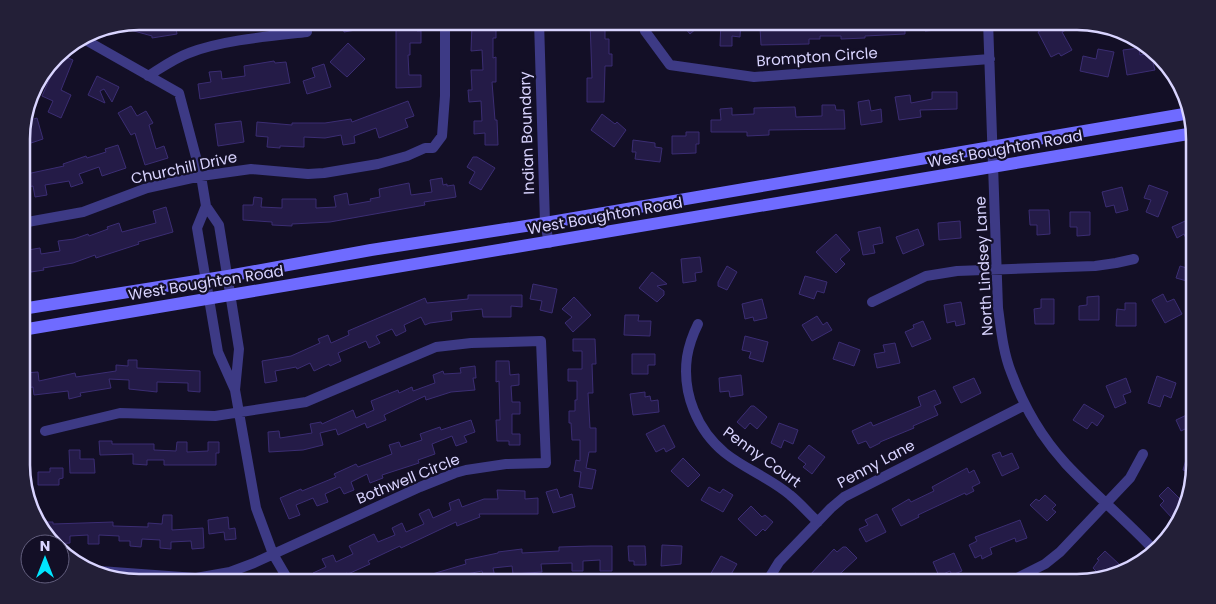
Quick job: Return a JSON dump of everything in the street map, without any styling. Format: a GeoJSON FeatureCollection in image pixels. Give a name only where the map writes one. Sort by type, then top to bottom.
{"type":"FeatureCollection","features":[{"type":"Feature","properties":{"kind":"main road","name":"West Boughton Road"},"geometry":{"type":"LineString","coordinates":[[30,308],[205,280],[371,250],[545,223],[1183,114]]}},
{"type":"Feature","properties":{"kind":"main road","name":"West Boughton Road"},"geometry":{"type":"LineString","coordinates":[[30,329],[1186,134]]}},
{"type":"Feature","properties":{"kind":"street","name":"Churchill Drive"},"geometry":{"type":"LineString","coordinates":[[30,222],[83,212],[147,188],[201,176],[251,169],[300,174],[324,173],[378,164],[407,156],[425,148],[433,148],[442,136],[445,96],[445,30]]}},
{"type":"Feature","properties":{"kind":"street","name":"Indian Boundary"},"geometry":{"type":"LineString","coordinates":[[539,30],[545,223],[549,242]]}},
{"type":"Feature","properties":{"kind":"street","name":"Brompton Circle"},"geometry":{"type":"LineString","coordinates":[[644,30],[670,65],[754,77],[990,59]]}},
{"type":"Feature","properties":{"kind":"street"},"geometry":{"type":"LineString","coordinates":[[988,30],[992,147]]}},
{"type":"Feature","properties":{"kind":"street"},"geometry":{"type":"LineString","coordinates":[[148,76],[186,54],[204,47],[307,32]]}},
{"type":"Feature","properties":{"kind":"street"},"geometry":{"type":"LineString","coordinates":[[89,42],[179,93],[201,176],[206,206],[219,225],[239,349],[235,390]]}},
{"type":"Feature","properties":{"kind":"street","name":"North Lindsey Lane"},"geometry":{"type":"LineString","coordinates":[[992,147],[998,308],[1002,339],[1010,371],[1025,405],[1044,437],[1066,464],[1150,546]]}},
{"type":"Feature","properties":{"kind":"street"},"geometry":{"type":"LineString","coordinates":[[206,206],[197,228],[218,352],[235,390],[256,508],[273,554],[285,574]]}},
{"type":"Feature","properties":{"kind":"street"},"geometry":{"type":"LineString","coordinates":[[872,302],[926,276],[997,268],[1095,266],[1134,259]]}},
{"type":"Feature","properties":{"kind":"street","name":"Penny Court"},"geometry":{"type":"LineString","coordinates":[[698,324],[687,357],[687,382],[690,401],[698,421],[708,436],[725,453],[790,494],[818,522]]}},
{"type":"Feature","properties":{"kind":"street","name":"Bothwell Circle"},"geometry":{"type":"LineString","coordinates":[[240,413],[306,402],[436,348],[471,343],[541,341],[546,463],[506,464],[456,473],[273,554]]}},
{"type":"Feature","properties":{"kind":"street","name":"Penny Lane"},"geometry":{"type":"LineString","coordinates":[[772,574],[779,562],[837,502],[1025,405]]}},
{"type":"Feature","properties":{"kind":"street"},"geometry":{"type":"LineString","coordinates":[[45,431],[120,413],[215,416],[240,413]]}},
{"type":"Feature","properties":{"kind":"street"},"geometry":{"type":"LineString","coordinates":[[1024,574],[1054,558],[1130,478],[1143,454]]}},
{"type":"Feature","properties":{"kind":"street"},"geometry":{"type":"LineString","coordinates":[[219,574],[230,572],[273,554]]}},
{"type":"Feature","properties":{"kind":"street"},"geometry":{"type":"LineString","coordinates":[[124,573],[141,574]]}},
{"type":"Feature","properties":{"kind":"building"},"geometry":{"type":"Polygon","coordinates":[[[132,30],[176,30],[177,34],[152,38],[152,36],[132,30]]]}},
{"type":"Feature","properties":{"kind":"building"},"geometry":{"type":"Polygon","coordinates":[[[396,30],[421,31],[421,43],[410,43],[410,55],[408,55],[409,75],[421,75],[421,87],[396,88],[396,30]]]}},
{"type":"Feature","properties":{"kind":"building"},"geometry":{"type":"Polygon","coordinates":[[[472,30],[496,30],[496,38],[493,38],[493,58],[496,57],[496,82],[492,82],[498,145],[485,145],[485,133],[474,134],[474,121],[482,121],[481,101],[469,102],[468,90],[472,90],[471,70],[483,70],[482,50],[471,51],[472,30]]]}},
{"type":"Feature","properties":{"kind":"building"},"geometry":{"type":"Polygon","coordinates":[[[590,30],[605,30],[605,39],[609,39],[609,54],[612,54],[612,66],[605,66],[604,102],[587,102],[587,78],[592,78],[590,30]]]}},
{"type":"Feature","properties":{"kind":"building"},"geometry":{"type":"Polygon","coordinates":[[[687,30],[695,30],[690,34],[687,30]]]}},
{"type":"Feature","properties":{"kind":"building"},"geometry":{"type":"Polygon","coordinates":[[[721,30],[740,30],[740,37],[732,36],[732,46],[720,46],[721,30]]]}},
{"type":"Feature","properties":{"kind":"building"},"geometry":{"type":"Polygon","coordinates":[[[760,30],[905,30],[905,34],[865,36],[865,38],[841,39],[841,36],[820,36],[820,39],[809,39],[809,44],[761,45],[760,30]]]}},
{"type":"Feature","properties":{"kind":"building"},"geometry":{"type":"Polygon","coordinates":[[[1042,30],[1066,30],[1062,32],[1072,50],[1061,56],[1059,53],[1051,57],[1038,32],[1042,30]]]}},
{"type":"Feature","properties":{"kind":"building"},"geometry":{"type":"Polygon","coordinates":[[[348,43],[365,59],[347,77],[330,62],[348,43]]]}},
{"type":"Feature","properties":{"kind":"building"},"geometry":{"type":"Polygon","coordinates":[[[1138,48],[1140,55],[1145,54],[1155,63],[1153,63],[1155,70],[1127,75],[1123,50],[1138,48]]]}},
{"type":"Feature","properties":{"kind":"building"},"geometry":{"type":"Polygon","coordinates":[[[1098,49],[1114,52],[1108,77],[1080,71],[1083,56],[1096,59],[1098,49]]]}},
{"type":"Feature","properties":{"kind":"building"},"geometry":{"type":"Polygon","coordinates":[[[67,57],[73,60],[61,90],[71,95],[61,118],[48,112],[53,101],[42,96],[52,73],[67,57]]]}},
{"type":"Feature","properties":{"kind":"building"},"geometry":{"type":"Polygon","coordinates":[[[274,61],[275,63],[286,62],[290,83],[200,99],[198,84],[211,82],[209,72],[221,71],[222,79],[245,76],[244,66],[274,61]]]}},
{"type":"Feature","properties":{"kind":"building"},"geometry":{"type":"Polygon","coordinates":[[[324,64],[331,87],[307,94],[303,81],[315,77],[312,68],[324,64]]]}},
{"type":"Feature","properties":{"kind":"building"},"geometry":{"type":"Polygon","coordinates":[[[97,76],[119,87],[112,102],[104,89],[100,91],[105,103],[88,95],[97,76]]]}},
{"type":"Feature","properties":{"kind":"building"},"geometry":{"type":"Polygon","coordinates":[[[932,92],[957,92],[957,109],[920,110],[921,117],[899,120],[895,97],[910,95],[911,103],[932,99],[932,92]]]}},
{"type":"Feature","properties":{"kind":"building"},"geometry":{"type":"Polygon","coordinates":[[[869,100],[871,111],[881,109],[882,122],[861,125],[858,102],[869,100]]]}},
{"type":"Feature","properties":{"kind":"building"},"geometry":{"type":"Polygon","coordinates":[[[408,101],[414,116],[405,119],[408,127],[379,138],[376,128],[354,136],[355,143],[343,145],[341,135],[325,138],[304,137],[304,147],[280,146],[280,148],[267,147],[268,137],[256,136],[257,122],[292,125],[292,123],[325,123],[351,119],[352,122],[408,101]]]}},
{"type":"Feature","properties":{"kind":"building"},"geometry":{"type":"Polygon","coordinates":[[[822,105],[835,105],[836,110],[844,110],[845,129],[769,130],[769,135],[747,136],[747,132],[711,132],[711,120],[721,120],[720,109],[732,108],[732,115],[754,114],[754,108],[795,107],[796,117],[822,116],[822,105]]]}},
{"type":"Feature","properties":{"kind":"building"},"geometry":{"type":"Polygon","coordinates":[[[131,106],[137,116],[146,111],[153,123],[149,125],[156,149],[164,146],[168,158],[145,165],[135,133],[131,135],[118,113],[131,106]]]}},
{"type":"Feature","properties":{"kind":"building"},"geometry":{"type":"Polygon","coordinates":[[[602,114],[615,124],[617,122],[626,130],[614,147],[591,130],[602,114]]]}},
{"type":"Feature","properties":{"kind":"building"},"geometry":{"type":"Polygon","coordinates":[[[37,118],[43,139],[30,143],[30,132],[32,120],[37,118]]]}},
{"type":"Feature","properties":{"kind":"building"},"geometry":{"type":"Polygon","coordinates":[[[241,121],[244,142],[218,146],[215,124],[241,121]]]}},
{"type":"Feature","properties":{"kind":"building"},"geometry":{"type":"Polygon","coordinates":[[[686,132],[699,132],[699,144],[696,144],[696,153],[672,154],[672,136],[686,136],[686,132]]]}},
{"type":"Feature","properties":{"kind":"building"},"geometry":{"type":"Polygon","coordinates":[[[633,140],[655,143],[655,147],[662,148],[660,162],[635,159],[636,152],[632,152],[633,140]]]}},
{"type":"Feature","properties":{"kind":"building"},"geometry":{"type":"Polygon","coordinates":[[[118,145],[126,168],[102,176],[99,167],[79,174],[83,183],[71,187],[69,181],[45,185],[47,195],[35,197],[33,186],[30,187],[30,173],[64,166],[63,164],[86,156],[87,158],[106,152],[105,149],[118,145]]]}},
{"type":"Feature","properties":{"kind":"building"},"geometry":{"type":"Polygon","coordinates":[[[473,157],[477,157],[495,168],[481,190],[469,183],[475,172],[467,167],[473,157]]]}},
{"type":"Feature","properties":{"kind":"building"},"geometry":{"type":"Polygon","coordinates":[[[442,178],[443,185],[454,185],[456,197],[424,202],[425,205],[330,222],[292,224],[292,226],[272,225],[272,222],[243,220],[243,205],[253,205],[254,197],[262,198],[261,207],[282,208],[282,199],[316,199],[316,208],[336,207],[334,196],[347,193],[349,205],[371,201],[370,199],[380,197],[379,189],[409,183],[411,195],[432,192],[430,180],[442,178]]]}},
{"type":"Feature","properties":{"kind":"building"},"geometry":{"type":"Polygon","coordinates":[[[1149,185],[1168,192],[1158,217],[1146,212],[1151,200],[1144,198],[1149,185]]]}},
{"type":"Feature","properties":{"kind":"building"},"geometry":{"type":"Polygon","coordinates":[[[1122,187],[1128,210],[1116,213],[1114,205],[1106,207],[1102,192],[1122,187]]]}},
{"type":"Feature","properties":{"kind":"building"},"geometry":{"type":"Polygon","coordinates":[[[166,207],[173,232],[138,242],[139,244],[96,258],[95,255],[73,263],[31,272],[30,250],[40,248],[41,254],[60,251],[58,241],[74,239],[88,234],[89,236],[119,223],[122,232],[156,223],[153,211],[166,207]]]}},
{"type":"Feature","properties":{"kind":"building"},"geometry":{"type":"Polygon","coordinates":[[[1029,210],[1049,210],[1050,234],[1037,235],[1037,225],[1030,225],[1029,210]]]}},
{"type":"Feature","properties":{"kind":"building"},"geometry":{"type":"Polygon","coordinates":[[[1070,212],[1090,212],[1090,235],[1077,236],[1077,227],[1070,227],[1070,212]]]}},
{"type":"Feature","properties":{"kind":"building"},"geometry":{"type":"Polygon","coordinates":[[[960,221],[961,238],[939,240],[938,223],[960,221]]]}},
{"type":"Feature","properties":{"kind":"building"},"geometry":{"type":"Polygon","coordinates":[[[1186,221],[1186,239],[1184,234],[1177,238],[1172,227],[1186,221]]]}},
{"type":"Feature","properties":{"kind":"building"},"geometry":{"type":"Polygon","coordinates":[[[880,227],[883,243],[873,245],[875,253],[863,255],[858,232],[880,227]]]}},
{"type":"Feature","properties":{"kind":"building"},"geometry":{"type":"Polygon","coordinates":[[[918,229],[924,245],[903,254],[896,237],[918,229]]]}},
{"type":"Feature","properties":{"kind":"building"},"geometry":{"type":"Polygon","coordinates":[[[836,234],[850,250],[840,259],[845,264],[836,273],[816,252],[836,234]]]}},
{"type":"Feature","properties":{"kind":"building"},"geometry":{"type":"Polygon","coordinates":[[[700,257],[702,272],[695,273],[696,281],[683,283],[681,259],[700,257]]]}},
{"type":"Feature","properties":{"kind":"building"},"geometry":{"type":"Polygon","coordinates":[[[727,266],[737,272],[727,290],[718,286],[718,282],[727,266]]]}},
{"type":"Feature","properties":{"kind":"building"},"geometry":{"type":"Polygon","coordinates":[[[1180,266],[1186,268],[1186,281],[1176,278],[1180,266]]]}},
{"type":"Feature","properties":{"kind":"building"},"geometry":{"type":"Polygon","coordinates":[[[652,272],[667,284],[657,286],[664,291],[664,295],[657,302],[639,288],[652,272]]]}},
{"type":"Feature","properties":{"kind":"building"},"geometry":{"type":"Polygon","coordinates":[[[805,276],[827,282],[824,293],[817,291],[814,299],[799,294],[805,276]]]}},
{"type":"Feature","properties":{"kind":"building"},"geometry":{"type":"Polygon","coordinates":[[[533,284],[557,289],[552,313],[540,310],[542,301],[530,299],[533,284]]]}},
{"type":"Feature","properties":{"kind":"building"},"geometry":{"type":"Polygon","coordinates":[[[1163,294],[1167,302],[1174,299],[1182,314],[1165,323],[1152,300],[1163,294]]]}},
{"type":"Feature","properties":{"kind":"building"},"geometry":{"type":"Polygon","coordinates":[[[468,295],[522,295],[522,307],[511,306],[511,317],[483,317],[482,309],[451,312],[452,320],[425,325],[421,317],[404,325],[406,331],[396,336],[392,329],[376,336],[380,343],[369,348],[366,341],[338,353],[341,361],[330,366],[329,364],[314,371],[310,363],[297,369],[296,367],[275,371],[277,381],[265,383],[262,361],[291,356],[320,343],[318,339],[328,335],[331,343],[349,335],[348,331],[425,298],[427,303],[468,299],[468,295]]]}},
{"type":"Feature","properties":{"kind":"building"},"geometry":{"type":"Polygon","coordinates":[[[1099,296],[1099,320],[1079,320],[1079,306],[1087,305],[1087,297],[1099,296]]]}},
{"type":"Feature","properties":{"kind":"building"},"geometry":{"type":"Polygon","coordinates":[[[574,297],[591,315],[573,332],[565,323],[572,317],[562,309],[574,297]]]}},
{"type":"Feature","properties":{"kind":"building"},"geometry":{"type":"Polygon","coordinates":[[[762,299],[767,318],[754,321],[753,317],[745,319],[742,304],[762,299]]]}},
{"type":"Feature","properties":{"kind":"building"},"geometry":{"type":"Polygon","coordinates":[[[1041,299],[1054,299],[1054,324],[1035,324],[1034,309],[1041,308],[1041,299]]]}},
{"type":"Feature","properties":{"kind":"building"},"geometry":{"type":"Polygon","coordinates":[[[961,302],[965,324],[956,326],[955,321],[947,323],[944,305],[961,302]]]}},
{"type":"Feature","properties":{"kind":"building"},"geometry":{"type":"Polygon","coordinates":[[[1125,303],[1136,303],[1136,326],[1116,326],[1117,309],[1125,310],[1125,303]]]}},
{"type":"Feature","properties":{"kind":"building"},"geometry":{"type":"Polygon","coordinates":[[[625,315],[639,315],[638,321],[651,321],[650,336],[624,335],[625,315]]]}},
{"type":"Feature","properties":{"kind":"building"},"geometry":{"type":"Polygon","coordinates":[[[817,316],[823,325],[827,322],[832,330],[812,341],[802,325],[817,316]]]}},
{"type":"Feature","properties":{"kind":"building"},"geometry":{"type":"Polygon","coordinates":[[[923,321],[931,339],[912,347],[905,332],[914,328],[913,325],[923,321]]]}},
{"type":"Feature","properties":{"kind":"building"},"geometry":{"type":"Polygon","coordinates":[[[745,336],[768,342],[763,362],[749,358],[751,352],[742,350],[745,336]]]}},
{"type":"Feature","properties":{"kind":"building"},"geometry":{"type":"Polygon","coordinates":[[[573,339],[595,339],[596,364],[592,364],[593,393],[588,393],[590,428],[596,428],[596,452],[589,452],[586,468],[596,470],[592,489],[579,487],[581,472],[574,471],[576,460],[580,461],[580,440],[572,440],[569,411],[575,411],[577,381],[568,381],[568,369],[582,369],[582,351],[573,351],[573,339]]]}},
{"type":"Feature","properties":{"kind":"building"},"geometry":{"type":"Polygon","coordinates":[[[839,342],[860,350],[854,366],[833,359],[839,342]]]}},
{"type":"Feature","properties":{"kind":"building"},"geometry":{"type":"Polygon","coordinates":[[[895,343],[900,363],[877,368],[874,354],[885,352],[883,345],[895,343]]]}},
{"type":"Feature","properties":{"kind":"building"},"geometry":{"type":"Polygon","coordinates":[[[632,354],[655,354],[655,365],[648,365],[648,374],[632,374],[632,354]]]}},
{"type":"Feature","properties":{"kind":"building"},"geometry":{"type":"Polygon","coordinates":[[[128,360],[137,360],[137,368],[200,371],[200,392],[188,391],[188,383],[157,382],[157,392],[129,389],[129,380],[109,379],[111,388],[80,393],[81,396],[69,399],[68,391],[34,395],[33,387],[30,387],[30,373],[38,372],[39,381],[75,373],[76,377],[116,371],[116,365],[128,366],[128,360]]]}},
{"type":"Feature","properties":{"kind":"building"},"geometry":{"type":"Polygon","coordinates":[[[496,361],[509,361],[510,375],[519,374],[519,385],[511,386],[512,402],[520,402],[520,414],[512,414],[512,434],[520,434],[520,445],[509,445],[509,441],[497,441],[496,420],[500,420],[499,381],[496,382],[496,361]]]}},
{"type":"Feature","properties":{"kind":"building"},"geometry":{"type":"Polygon","coordinates":[[[475,366],[476,378],[473,378],[475,390],[451,392],[426,400],[425,396],[384,415],[386,420],[367,428],[365,423],[338,435],[336,429],[320,433],[323,445],[303,450],[269,452],[268,432],[279,431],[280,438],[312,433],[310,424],[321,422],[322,424],[353,410],[356,418],[374,410],[371,401],[398,390],[399,393],[412,387],[413,391],[435,383],[433,375],[443,371],[444,374],[461,373],[460,368],[475,366]]]}},
{"type":"Feature","properties":{"kind":"building"},"geometry":{"type":"Polygon","coordinates":[[[741,375],[743,395],[730,397],[729,391],[720,392],[719,378],[741,375]]]}},
{"type":"Feature","properties":{"kind":"building"},"geometry":{"type":"Polygon","coordinates":[[[1157,376],[1176,383],[1171,398],[1164,395],[1160,407],[1148,403],[1157,376]]]}},
{"type":"Feature","properties":{"kind":"building"},"geometry":{"type":"Polygon","coordinates":[[[974,378],[981,393],[961,403],[953,387],[974,378]]]}},
{"type":"Feature","properties":{"kind":"building"},"geometry":{"type":"Polygon","coordinates":[[[1126,378],[1131,392],[1123,395],[1126,403],[1115,408],[1106,386],[1126,378]]]}},
{"type":"Feature","properties":{"kind":"building"},"geometry":{"type":"Polygon","coordinates":[[[935,390],[941,403],[934,406],[938,415],[870,448],[866,441],[858,444],[852,431],[871,422],[873,426],[921,406],[918,397],[935,390]]]}},
{"type":"Feature","properties":{"kind":"building"},"geometry":{"type":"Polygon","coordinates":[[[645,392],[645,397],[650,396],[651,401],[658,400],[659,412],[633,415],[630,394],[645,392]]]}},
{"type":"Feature","properties":{"kind":"building"},"geometry":{"type":"Polygon","coordinates":[[[1084,404],[1104,416],[1097,426],[1092,422],[1087,429],[1073,420],[1084,404]]]}},
{"type":"Feature","properties":{"kind":"building"},"geometry":{"type":"Polygon","coordinates":[[[751,406],[754,406],[767,417],[757,429],[750,423],[745,429],[737,422],[751,406]]]}},
{"type":"Feature","properties":{"kind":"building"},"geometry":{"type":"Polygon","coordinates":[[[1186,415],[1186,428],[1181,431],[1176,420],[1186,415]]]}},
{"type":"Feature","properties":{"kind":"building"},"geometry":{"type":"Polygon","coordinates":[[[471,420],[475,432],[464,436],[467,442],[456,446],[452,436],[432,444],[435,454],[418,460],[419,463],[382,475],[383,478],[370,483],[367,474],[351,482],[354,490],[344,494],[340,487],[325,494],[328,502],[317,506],[313,498],[296,505],[300,515],[289,519],[280,498],[336,477],[334,474],[356,464],[358,467],[392,454],[389,445],[399,442],[401,447],[422,440],[420,434],[440,427],[441,430],[471,420]]]}},
{"type":"Feature","properties":{"kind":"building"},"geometry":{"type":"Polygon","coordinates":[[[779,423],[798,430],[793,444],[784,440],[781,448],[771,443],[779,423]]]}},
{"type":"Feature","properties":{"kind":"building"},"geometry":{"type":"Polygon","coordinates":[[[664,425],[675,447],[666,452],[664,448],[656,452],[646,434],[664,425]]]}},
{"type":"Feature","properties":{"kind":"building"},"geometry":{"type":"Polygon","coordinates":[[[99,441],[112,441],[112,444],[154,444],[154,450],[176,451],[177,442],[187,442],[187,452],[208,451],[208,442],[219,442],[219,453],[216,453],[216,465],[164,465],[164,460],[147,460],[147,465],[133,464],[133,454],[100,455],[99,441]]]}},
{"type":"Feature","properties":{"kind":"building"},"geometry":{"type":"Polygon","coordinates":[[[809,445],[825,457],[812,474],[803,467],[806,464],[798,458],[809,445]]]}},
{"type":"Feature","properties":{"kind":"building"},"geometry":{"type":"Polygon","coordinates":[[[69,450],[80,450],[80,459],[94,459],[95,473],[70,473],[69,450]]]}},
{"type":"Feature","properties":{"kind":"building"},"geometry":{"type":"Polygon","coordinates":[[[1000,452],[1002,457],[1012,453],[1019,468],[1002,476],[992,455],[1000,452]]]}},
{"type":"Feature","properties":{"kind":"building"},"geometry":{"type":"Polygon","coordinates":[[[683,458],[700,475],[688,487],[671,471],[683,458]]]}},
{"type":"Feature","properties":{"kind":"building"},"geometry":{"type":"Polygon","coordinates":[[[1186,460],[1186,471],[1183,470],[1186,460]]]}},
{"type":"Feature","properties":{"kind":"building"},"geometry":{"type":"Polygon","coordinates":[[[50,468],[63,468],[63,478],[59,479],[59,485],[38,485],[38,472],[50,472],[50,468]]]}},
{"type":"Feature","properties":{"kind":"building"},"geometry":{"type":"Polygon","coordinates":[[[967,468],[969,473],[974,470],[980,483],[972,487],[974,491],[966,495],[965,493],[918,515],[919,517],[901,526],[892,509],[909,499],[911,502],[934,491],[932,487],[967,468]]]}},
{"type":"Feature","properties":{"kind":"building"},"geometry":{"type":"Polygon","coordinates":[[[709,487],[720,493],[723,489],[733,495],[723,512],[701,500],[709,487]]]}},
{"type":"Feature","properties":{"kind":"building"},"geometry":{"type":"Polygon","coordinates":[[[1168,487],[1180,499],[1172,518],[1160,505],[1164,501],[1159,496],[1168,487]]]}},
{"type":"Feature","properties":{"kind":"building"},"geometry":{"type":"Polygon","coordinates":[[[557,489],[560,498],[572,494],[575,507],[553,513],[546,492],[557,489]]]}},
{"type":"Feature","properties":{"kind":"building"},"geometry":{"type":"Polygon","coordinates":[[[497,490],[525,491],[525,499],[538,498],[538,514],[479,514],[480,517],[457,526],[456,522],[401,548],[400,546],[368,561],[370,564],[348,574],[313,573],[326,567],[322,559],[333,555],[336,562],[353,554],[349,546],[374,534],[378,542],[395,535],[392,528],[402,523],[406,532],[424,524],[419,514],[429,509],[433,518],[451,510],[449,503],[459,499],[462,507],[484,499],[498,499],[497,490]]]}},
{"type":"Feature","properties":{"kind":"building"},"geometry":{"type":"Polygon","coordinates":[[[1045,495],[1056,505],[1052,509],[1056,512],[1047,521],[1030,505],[1036,499],[1039,501],[1045,495]]]}},
{"type":"Feature","properties":{"kind":"building"},"geometry":{"type":"Polygon","coordinates":[[[751,506],[762,517],[765,515],[773,522],[765,531],[763,529],[756,536],[738,519],[751,506]]]}},
{"type":"Feature","properties":{"kind":"building"},"geometry":{"type":"Polygon","coordinates":[[[877,514],[886,532],[866,542],[859,529],[868,525],[865,520],[877,514]]]}},
{"type":"Feature","properties":{"kind":"building"},"geometry":{"type":"Polygon","coordinates":[[[163,515],[172,515],[172,530],[203,528],[204,548],[192,549],[191,541],[171,542],[171,549],[160,548],[160,540],[142,539],[141,547],[130,546],[130,541],[119,541],[119,536],[99,535],[99,544],[88,544],[88,535],[70,536],[70,534],[55,534],[46,522],[53,522],[53,524],[113,522],[113,526],[148,527],[148,523],[162,524],[163,515]]]}},
{"type":"Feature","properties":{"kind":"building"},"geometry":{"type":"Polygon","coordinates":[[[228,517],[229,529],[235,528],[236,539],[225,540],[224,532],[209,534],[208,520],[228,517]]]}},
{"type":"Feature","properties":{"kind":"building"},"geometry":{"type":"Polygon","coordinates":[[[1020,520],[1027,538],[1016,542],[1015,538],[990,548],[992,554],[982,559],[981,555],[975,558],[969,545],[977,541],[975,537],[1020,520]]]}},
{"type":"Feature","properties":{"kind":"building"},"geometry":{"type":"Polygon","coordinates":[[[662,545],[682,546],[681,564],[661,566],[662,545]]]}},
{"type":"Feature","properties":{"kind":"building"},"geometry":{"type":"Polygon","coordinates":[[[612,546],[612,571],[600,571],[600,560],[583,561],[583,571],[572,571],[572,563],[541,564],[542,572],[513,574],[512,566],[493,568],[494,574],[483,574],[482,571],[467,574],[432,574],[466,564],[465,560],[498,552],[522,549],[522,553],[559,551],[559,547],[612,546]]]}},
{"type":"Feature","properties":{"kind":"building"},"geometry":{"type":"Polygon","coordinates":[[[628,546],[645,546],[646,565],[634,565],[634,561],[629,561],[628,546]]]}},
{"type":"Feature","properties":{"kind":"building"},"geometry":{"type":"Polygon","coordinates":[[[846,547],[857,558],[840,574],[811,574],[834,549],[837,552],[846,547]]]}},
{"type":"Feature","properties":{"kind":"building"},"geometry":{"type":"Polygon","coordinates":[[[1105,551],[1120,565],[1097,572],[1093,568],[1099,560],[1097,559],[1105,551]]]}},
{"type":"Feature","properties":{"kind":"building"},"geometry":{"type":"Polygon","coordinates":[[[954,553],[962,571],[954,574],[952,574],[950,571],[938,574],[933,562],[954,553]]]}},
{"type":"Feature","properties":{"kind":"building"},"geometry":{"type":"Polygon","coordinates":[[[721,556],[737,564],[731,574],[711,574],[721,556]]]}}]}
